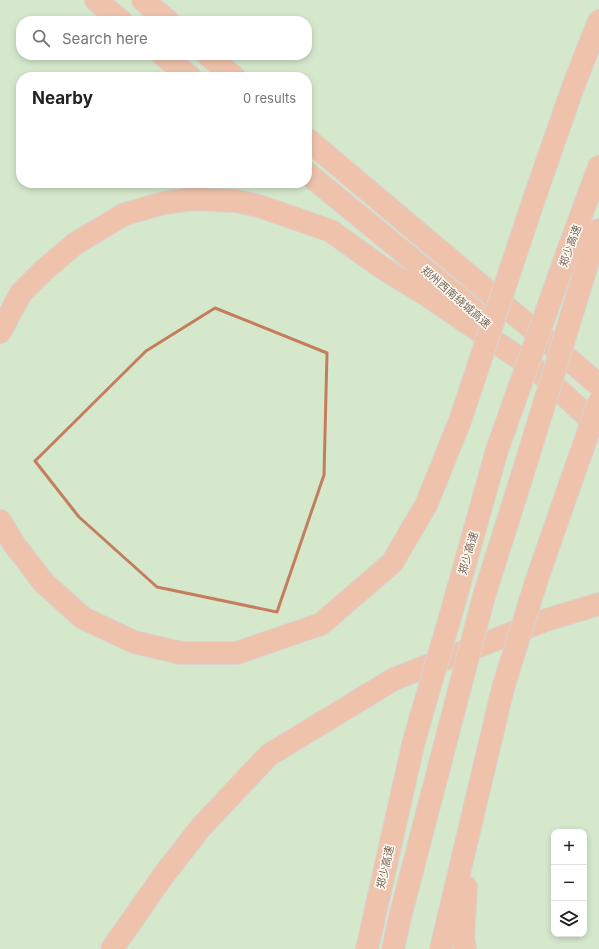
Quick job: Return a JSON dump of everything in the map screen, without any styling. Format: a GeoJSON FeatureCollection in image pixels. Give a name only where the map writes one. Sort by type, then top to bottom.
{"type":"FeatureCollection","features":[{"type":"Feature","properties":{"kind":"highway"},"geometry":{"type":"LineString","coordinates":[[96,0],[115,16]]}},
{"type":"Feature","properties":{"kind":"highway"},"geometry":{"type":"LineString","coordinates":[[143,0],[162,16]]}},
{"type":"Feature","properties":{"kind":"highway"},"geometry":{"type":"LineString","coordinates":[[0,521],[14,544],[44,583],[82,618],[134,642],[181,653],[237,653],[321,624],[392,563],[426,505],[460,421],[533,202],[573,87],[599,21]]}},
{"type":"Feature","properties":{"kind":"highway"},"geometry":{"type":"LineString","coordinates":[[169,60],[184,72]]}},
{"type":"Feature","properties":{"kind":"highway"},"geometry":{"type":"LineString","coordinates":[[214,60],[228,72]]}},
{"type":"Feature","properties":{"kind":"highway"},"geometry":{"type":"LineString","coordinates":[[312,143],[599,385]]}},
{"type":"Feature","properties":{"kind":"highway","name":"郑少高速"},"geometry":{"type":"LineString","coordinates":[[367,949],[413,745],[497,450],[599,167]]}},
{"type":"Feature","properties":{"kind":"highway","name":"郑州西南绕城高速"},"geometry":{"type":"LineString","coordinates":[[312,177],[463,301],[599,427]]}},
{"type":"Feature","properties":{"kind":"highway"},"geometry":{"type":"LineString","coordinates":[[0,332],[21,293],[44,271],[76,243],[125,214],[164,203],[194,199],[236,201],[259,206],[331,231],[381,267],[428,296],[541,373]]}},
{"type":"Feature","properties":{"kind":"highway","name":"郑少高速"},"geometry":{"type":"LineString","coordinates":[[393,949],[484,596],[599,230]]}},
{"type":"Feature","properties":{"kind":"highway"},"geometry":{"type":"LineString","coordinates":[[441,949],[503,688],[537,579],[599,402]]}},
{"type":"Feature","properties":{"kind":"highway"},"geometry":{"type":"LineString","coordinates":[[112,949],[163,876],[201,827],[269,755],[394,679],[546,620],[599,604]]}},
{"type":"Feature","properties":{"kind":"highway"},"geometry":{"type":"LineString","coordinates":[[466,949],[463,937],[465,896],[474,808]]}},
{"type":"Feature","properties":{"kind":"highlighted area"},"geometry":{"type":"Polygon","coordinates":[[[215,308],[327,353],[324,475],[277,612],[157,587],[79,517],[35,461],[146,351],[215,308]]]}},
{"type":"Feature","properties":{"kind":"green space"},"geometry":{"type":"Polygon","coordinates":[[[0,0],[599,0],[599,949],[0,949],[0,0]]]}}]}
